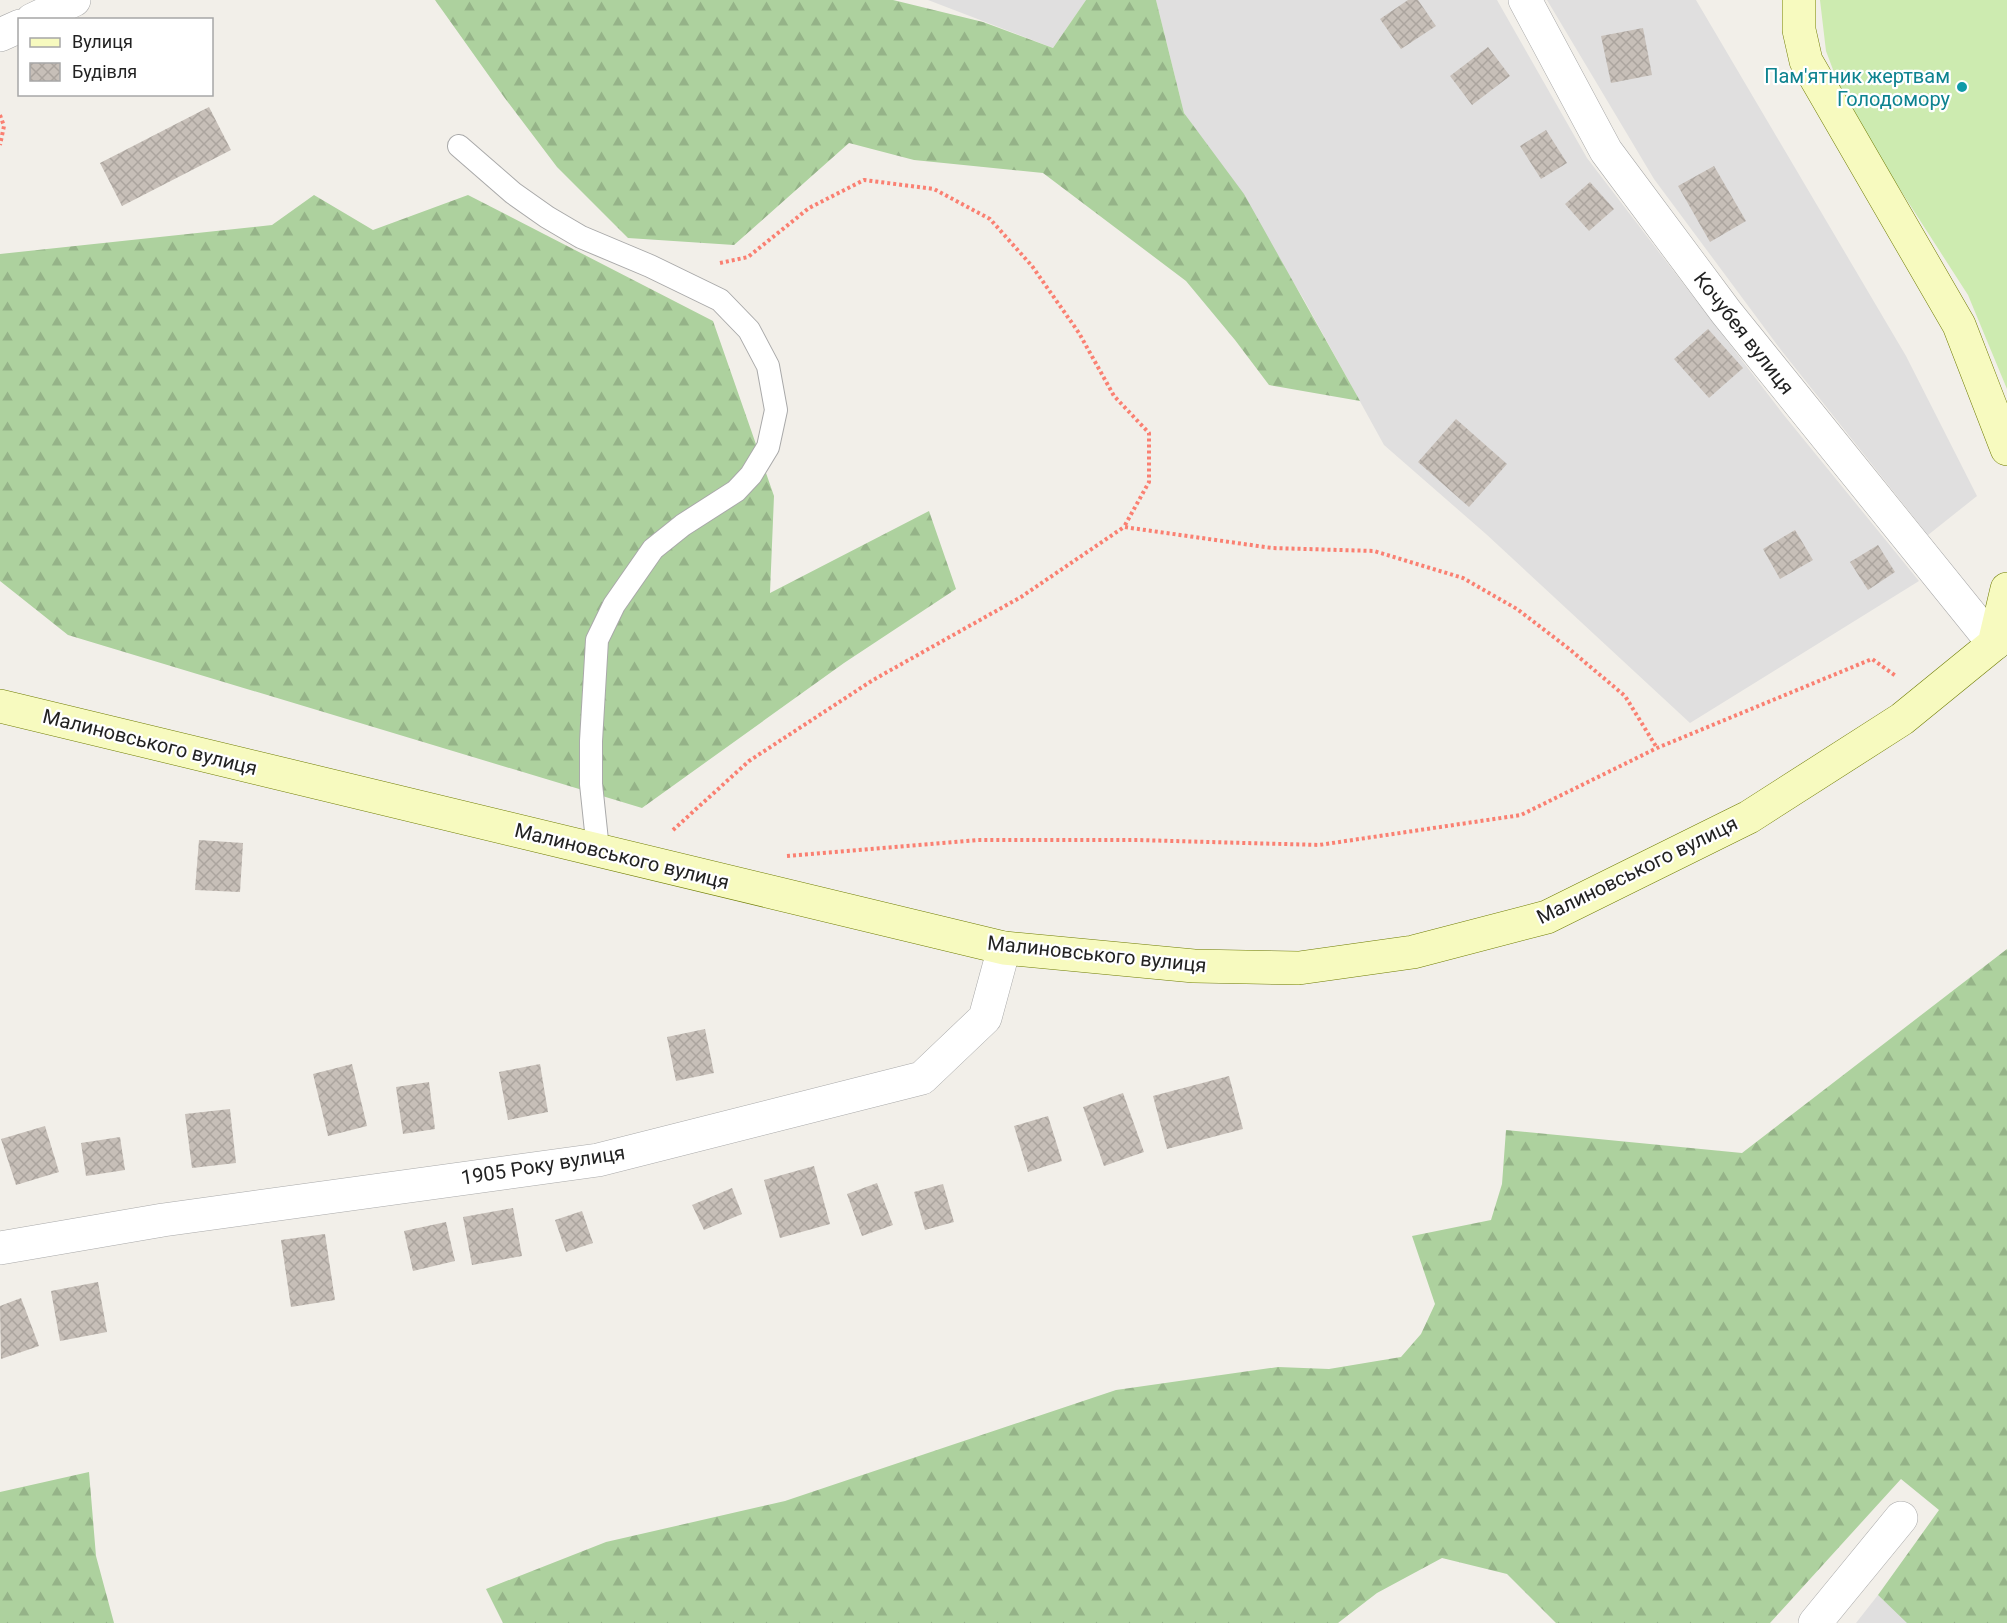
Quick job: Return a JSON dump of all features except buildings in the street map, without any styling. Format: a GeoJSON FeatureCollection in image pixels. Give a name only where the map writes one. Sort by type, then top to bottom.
{"type":"FeatureCollection","features":[{"type":"Feature","properties":{"kind":"main road"},"geometry":{"type":"LineString","coordinates":[[1799,0],[1799,30],[1806,61],[1959,325],[2007,449]]}},
{"type":"Feature","properties":{"kind":"main road"},"geometry":{"type":"LineString","coordinates":[[1994,644],[2007,589]]}},
{"type":"Feature","properties":{"kind":"main road","name":"Малиновського вулиця"},"geometry":{"type":"LineString","coordinates":[[0,706],[1004,948],[1194,966],[1299,968],[1413,952],[1547,917],[1749,817],[1902,719],[1994,644]]}},
{"type":"Feature","properties":{"kind":"street"},"geometry":{"type":"LineString","coordinates":[[36,18],[74,0]]}},
{"type":"Feature","properties":{"kind":"street","name":"Кочубея вулиця"},"geometry":{"type":"LineString","coordinates":[[1526,0],[1606,151],[1726,312],[1994,644]]}},
{"type":"Feature","properties":{"kind":"street"},"geometry":{"type":"LineString","coordinates":[[0,35],[18,27]]}},
{"type":"Feature","properties":{"kind":"street","name":"1905 Року вулиця"},"geometry":{"type":"LineString","coordinates":[[0,1248],[163,1220],[598,1160],[922,1078],[986,1018],[1004,948]]}},
{"type":"Feature","properties":{"kind":"street"},"geometry":{"type":"LineString","coordinates":[[1815,1623],[1900,1518]]}},
{"type":"Feature","properties":{"kind":"lane"},"geometry":{"type":"LineString","coordinates":[[459,146],[513,193],[547,217],[581,237],[650,266],[720,300],[749,330],[768,366],[776,410],[768,447],[752,475],[736,491],[683,525],[652,549],[614,605],[597,640],[591,784],[598,850]]}},
{"type":"Feature","properties":{"kind":"path"},"geometry":{"type":"LineString","coordinates":[[0,115],[4,126],[0,145]]}},
{"type":"Feature","properties":{"kind":"path"},"geometry":{"type":"LineString","coordinates":[[639,860],[749,761],[873,680],[1021,597],[1124,527],[1149,482],[1149,433],[1114,396],[1079,333],[1032,266],[990,219],[934,189],[864,180],[809,208],[748,257],[718,263]]}},
{"type":"Feature","properties":{"kind":"path"},"geometry":{"type":"LineString","coordinates":[[1124,527],[1272,548],[1374,551],[1462,578],[1517,609],[1625,696],[1657,748]]}},
{"type":"Feature","properties":{"kind":"path"},"geometry":{"type":"LineString","coordinates":[[776,859],[787,856],[977,840],[1138,840],[1319,845],[1521,815],[1657,748],[1872,659]]}},
{"type":"Feature","properties":{"kind":"shaded area"},"geometry":{"type":"Polygon","coordinates":[[[928,0],[1086,0],[1053,48],[928,0]]]}},
{"type":"Feature","properties":{"kind":"shaded area"},"geometry":{"type":"Polygon","coordinates":[[[1156,0],[1497,0],[1587,158],[1783,414],[1919,581],[1690,723],[1486,534],[1384,445],[1303,298],[1184,113],[1156,0]]]}},
{"type":"Feature","properties":{"kind":"shaded area"},"geometry":{"type":"Polygon","coordinates":[[[1547,0],[1696,0],[1906,356],[1977,496],[1928,535],[1781,350],[1654,179],[1547,0]]]}},
{"type":"Feature","properties":{"kind":"shaded area"},"geometry":{"type":"Polygon","coordinates":[[[1878,1595],[1909,1623],[1856,1623],[1878,1595]]]}},
{"type":"Feature","properties":{"kind":"green space"},"geometry":{"type":"Polygon","coordinates":[[[435,0],[893,0],[983,22],[1053,48],[1086,0],[1156,0],[1184,113],[1244,194],[1360,401],[1269,385],[1186,281],[1043,173],[914,160],[849,143],[734,245],[628,238],[557,167],[435,0]]]}},
{"type":"Feature","properties":{"kind":"green space"},"geometry":{"type":"Polygon","coordinates":[[[1820,0],[2007,0],[2007,389],[1968,295],[1847,107],[1826,51],[1820,0]]]}},
{"type":"Feature","properties":{"kind":"green space"},"geometry":{"type":"Polygon","coordinates":[[[314,195],[373,230],[468,195],[713,321],[774,496],[770,593],[929,511],[956,589],[844,663],[642,808],[68,635],[0,581],[0,254],[272,225],[314,195]]]}},
{"type":"Feature","properties":{"kind":"green space"},"geometry":{"type":"Polygon","coordinates":[[[2007,949],[2007,1623],[1907,1623],[1878,1595],[1939,1510],[1901,1479],[1770,1623],[1556,1623],[1507,1574],[1442,1558],[1377,1593],[1338,1623],[503,1623],[486,1589],[606,1542],[785,1501],[1116,1390],[1278,1367],[1329,1369],[1401,1357],[1421,1334],[1435,1304],[1412,1236],[1491,1220],[1502,1184],[1506,1130],[1742,1153],[2007,949]]]}},
{"type":"Feature","properties":{"kind":"green space"},"geometry":{"type":"Polygon","coordinates":[[[89,1472],[96,1556],[114,1623],[0,1623],[0,1492],[89,1472]]]}},
{"type":"Feature","properties":{"kind":"place","name":"Пам'ятник жертвам Голодомору"},"geometry":{"type":"Point","coordinates":[1962,87]}}]}
